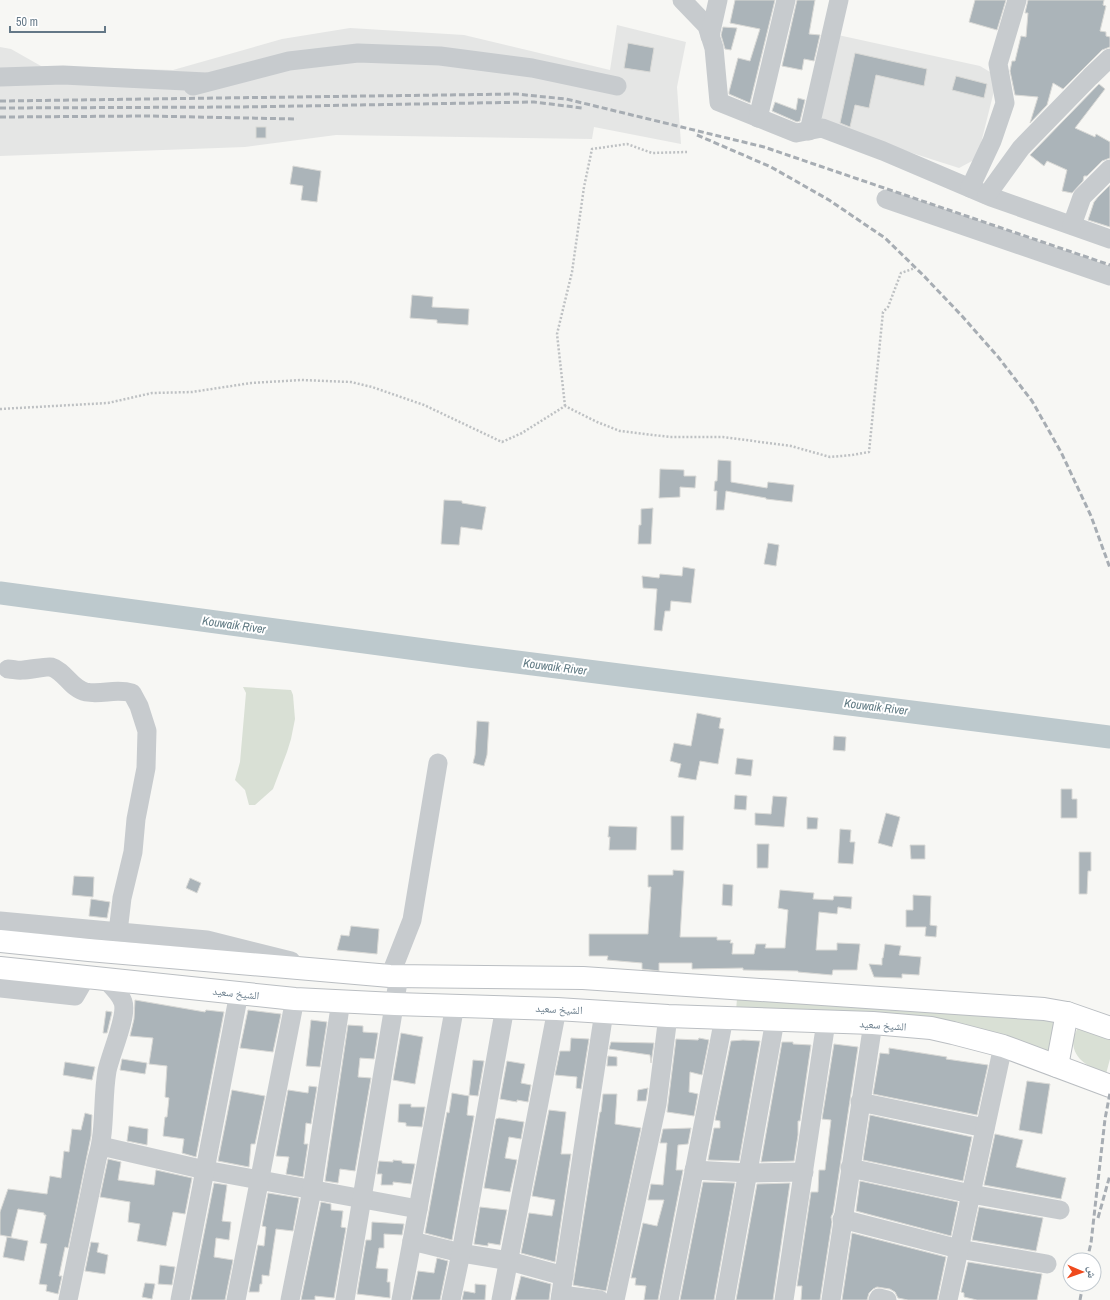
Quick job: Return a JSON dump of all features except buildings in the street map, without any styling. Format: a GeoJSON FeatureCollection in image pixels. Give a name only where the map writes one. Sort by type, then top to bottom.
{"type":"FeatureCollection","features":[{"type":"Feature","properties":{"kind":"main road"},"geometry":{"type":"LineString","coordinates":[[0,941],[395,976],[583,978],[1044,1009],[1066,1013],[1110,1028]]}},
{"type":"Feature","properties":{"kind":"main road"},"geometry":{"type":"LineString","coordinates":[[89,950],[93,977]]}},
{"type":"Feature","properties":{"kind":"main road","name":"الشيخ سعيد"},"geometry":{"type":"LineString","coordinates":[[0,968],[296,999],[395,1004],[557,1009],[668,1016],[873,1023],[931,1028],[1003,1046],[1110,1086]]}},
{"type":"Feature","properties":{"kind":"main road"},"geometry":{"type":"LineString","coordinates":[[1057,1066],[1066,1013]]}},
{"type":"Feature","properties":{"kind":"street"},"geometry":{"type":"LineString","coordinates":[[682,0],[707,26],[714,48],[719,102],[796,133],[822,128],[978,192],[1110,239]]}},
{"type":"Feature","properties":{"kind":"street"},"geometry":{"type":"LineString","coordinates":[[710,36],[718,0]]}},
{"type":"Feature","properties":{"kind":"street"},"geometry":{"type":"LineString","coordinates":[[758,118],[786,0]]}},
{"type":"Feature","properties":{"kind":"street"},"geometry":{"type":"LineString","coordinates":[[810,131],[839,0]]}},
{"type":"Feature","properties":{"kind":"street"},"geometry":{"type":"LineString","coordinates":[[978,192],[992,141],[1005,103],[998,64],[1017,0]]}},
{"type":"Feature","properties":{"kind":"street"},"geometry":{"type":"LineString","coordinates":[[0,77],[63,76],[200,84],[289,61],[358,53],[440,56],[532,68],[617,86]]}},
{"type":"Feature","properties":{"kind":"street"},"geometry":{"type":"LineString","coordinates":[[978,192],[1110,58]]}},
{"type":"Feature","properties":{"kind":"street"},"geometry":{"type":"LineString","coordinates":[[1072,225],[1082,197],[1102,187],[1110,169]]}},
{"type":"Feature","properties":{"kind":"street"},"geometry":{"type":"LineString","coordinates":[[886,199],[1110,276]]}},
{"type":"Feature","properties":{"kind":"street"},"geometry":{"type":"LineString","coordinates":[[8,669],[22,670],[50,667],[61,673],[72,684],[84,691],[99,694],[114,690],[132,693],[139,706],[147,731],[146,768],[136,819],[133,852],[122,898],[118,932]]}},
{"type":"Feature","properties":{"kind":"street"},"geometry":{"type":"LineString","coordinates":[[346,1300],[395,1004],[395,976],[412,920],[438,763]]}},
{"type":"Feature","properties":{"kind":"street"},"geometry":{"type":"LineString","coordinates":[[0,921],[207,940],[337,972]]}},
{"type":"Feature","properties":{"kind":"street"},"geometry":{"type":"LineString","coordinates":[[0,988],[75,996],[93,977],[116,991],[124,1003],[122,1022],[108,1071],[101,1146],[68,1300]]}},
{"type":"Feature","properties":{"kind":"street"},"geometry":{"type":"LineString","coordinates":[[180,1300],[239,993]]}},
{"type":"Feature","properties":{"kind":"street"},"geometry":{"type":"LineString","coordinates":[[236,1300],[296,999]]}},
{"type":"Feature","properties":{"kind":"street"},"geometry":{"type":"LineString","coordinates":[[290,1300],[312,1190],[341,1001]]}},
{"type":"Feature","properties":{"kind":"street"},"geometry":{"type":"LineString","coordinates":[[400,1300],[455,1005]]}},
{"type":"Feature","properties":{"kind":"street"},"geometry":{"type":"LineString","coordinates":[[451,1300],[461,1253],[505,1007]]}},
{"type":"Feature","properties":{"kind":"street"},"geometry":{"type":"LineString","coordinates":[[501,1300],[557,1009]]}},
{"type":"Feature","properties":{"kind":"street"},"geometry":{"type":"LineString","coordinates":[[600,1300],[560,1297],[604,1012]]}},
{"type":"Feature","properties":{"kind":"street"},"geometry":{"type":"LineString","coordinates":[[615,1300],[657,1104],[668,1016]]}},
{"type":"Feature","properties":{"kind":"street"},"geometry":{"type":"LineString","coordinates":[[669,1300],[724,1018]]}},
{"type":"Feature","properties":{"kind":"street"},"geometry":{"type":"LineString","coordinates":[[725,1300],[776,1020]]}},
{"type":"Feature","properties":{"kind":"street"},"geometry":{"type":"LineString","coordinates":[[784,1300],[826,1022]]}},
{"type":"Feature","properties":{"kind":"street"},"geometry":{"type":"LineString","coordinates":[[831,1300],[842,1219],[873,1023]]}},
{"type":"Feature","properties":{"kind":"street"},"geometry":{"type":"LineString","coordinates":[[948,1300],[1003,1046]]}},
{"type":"Feature","properties":{"kind":"street"},"geometry":{"type":"LineString","coordinates":[[860,1102],[985,1128]]}},
{"type":"Feature","properties":{"kind":"street"},"geometry":{"type":"LineString","coordinates":[[101,1146],[205,1170],[418,1209]]}},
{"type":"Feature","properties":{"kind":"street"},"geometry":{"type":"LineString","coordinates":[[850,1168],[971,1194],[1060,1210]]}},
{"type":"Feature","properties":{"kind":"street"},"geometry":{"type":"LineString","coordinates":[[694,1170],[804,1172]]}},
{"type":"Feature","properties":{"kind":"street"},"geometry":{"type":"LineString","coordinates":[[842,1219],[959,1249],[1047,1264]]}},
{"type":"Feature","properties":{"kind":"street"},"geometry":{"type":"LineString","coordinates":[[412,1241],[461,1253],[509,1261],[564,1276]]}},
{"type":"Feature","properties":{"kind":"street"},"geometry":{"type":"LineString","coordinates":[[878,1300],[879,1298],[887,1300]]}},
{"type":"Feature","properties":{"kind":"path"},"geometry":{"type":"LineString","coordinates":[[565,406],[557,334],[572,272],[584,187],[592,150],[627,144],[652,153],[687,152]]}},
{"type":"Feature","properties":{"kind":"path"},"geometry":{"type":"LineString","coordinates":[[565,406],[597,422],[620,430],[670,437],[723,437],[791,446],[830,457],[869,452],[883,312],[888,307],[901,273],[915,268]]}},
{"type":"Feature","properties":{"kind":"path"},"geometry":{"type":"LineString","coordinates":[[0,409],[108,403],[152,393],[192,392],[258,383],[301,380],[352,382],[372,387],[424,405],[502,442],[522,433],[565,406]]}},
{"type":"Feature","properties":{"kind":"shaded area"},"geometry":{"type":"Polygon","coordinates":[[[617,25],[686,42],[677,87],[681,144],[594,127],[592,139],[336,135],[245,147],[0,156],[0,47],[11,49],[41,66],[173,70],[282,39],[350,28],[464,35],[610,70],[617,25]]]}},
{"type":"Feature","properties":{"kind":"shaded area"},"geometry":{"type":"Polygon","coordinates":[[[838,35],[980,66],[990,72],[995,87],[979,151],[974,160],[959,168],[840,130],[819,117],[838,35]]]}},
{"type":"Feature","properties":{"kind":"shaded area"},"geometry":{"type":"Polygon","coordinates":[[[243,687],[291,690],[293,695],[295,719],[287,752],[273,789],[255,805],[249,805],[245,790],[235,780],[240,762],[246,693],[243,687]]]}},
{"type":"Feature","properties":{"kind":"shaded area"},"geometry":{"type":"Polygon","coordinates":[[[737,998],[1041,1015],[1057,1022],[1052,1054],[736,1012],[737,998]]]}},
{"type":"Feature","properties":{"kind":"shaded area"},"geometry":{"type":"Polygon","coordinates":[[[1078,1026],[1110,1037],[1110,1059],[1106,1074],[1084,1063],[1076,1054],[1073,1041],[1078,1026]]]}},
{"type":"Feature","properties":{"kind":"waterway","name":"Kouwaik River"},"geometry":{"type":"LineString","coordinates":[[0,593],[469,656],[1110,737]]}},
{"type":"Feature","properties":{"kind":"railway"},"geometry":{"type":"LineString","coordinates":[[0,101],[516,94],[566,99],[764,147],[1110,265]]}},
{"type":"Feature","properties":{"kind":"railway"},"geometry":{"type":"LineString","coordinates":[[0,108],[241,107],[534,102],[582,108]]}},
{"type":"Feature","properties":{"kind":"railway"},"geometry":{"type":"LineString","coordinates":[[0,117],[147,116],[297,119]]}},
{"type":"Feature","properties":{"kind":"railway"},"geometry":{"type":"LineString","coordinates":[[697,135],[771,167],[829,200],[885,238],[923,275],[999,358],[1032,401],[1061,452],[1091,516],[1110,568]]}},
{"type":"Feature","properties":{"kind":"railway"},"geometry":{"type":"LineString","coordinates":[[1089,1252],[1105,1119],[1110,1093]]}},
{"type":"Feature","properties":{"kind":"railway"},"geometry":{"type":"LineString","coordinates":[[1098,1218],[1110,1175]]}},
{"type":"Feature","properties":{"kind":"railway"},"geometry":{"type":"LineString","coordinates":[[1080,1300],[1082,1292]]}}]}
